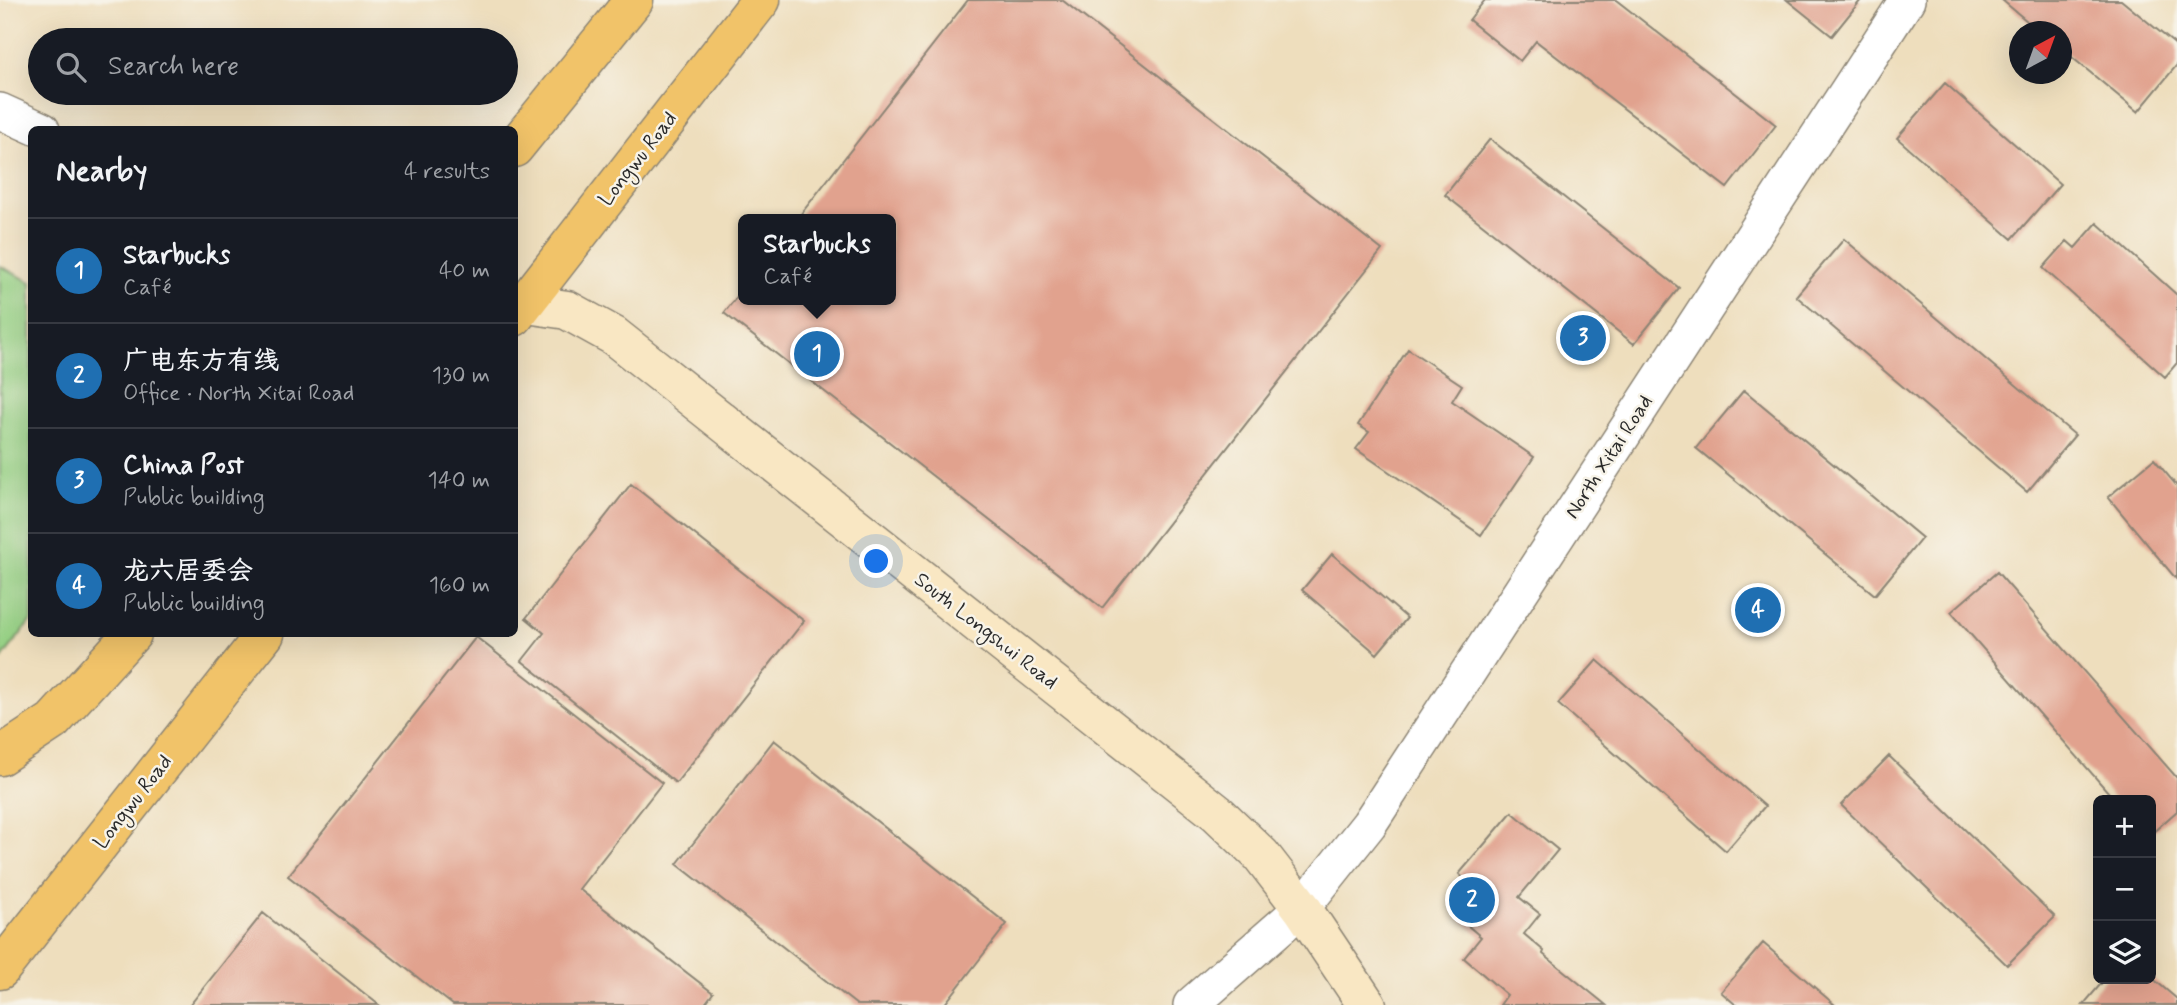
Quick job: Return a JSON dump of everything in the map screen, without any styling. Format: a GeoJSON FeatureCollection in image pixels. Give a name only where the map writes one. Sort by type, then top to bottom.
{"type":"FeatureCollection","features":[{"type":"Feature","properties":{"kind":"main road"},"geometry":{"type":"LineString","coordinates":[[518,143],[634,0]]}},
{"type":"Feature","properties":{"kind":"main road","name":"Longwu Road"},"geometry":{"type":"LineString","coordinates":[[518,307],[761,0]]}},
{"type":"Feature","properties":{"kind":"main road","name":"South Longshui Road"},"geometry":{"type":"LineString","coordinates":[[518,307],[567,310],[614,336],[1217,813],[1261,855],[1302,908],[1367,1005]]}},
{"type":"Feature","properties":{"kind":"main road"},"geometry":{"type":"LineString","coordinates":[[0,756],[53,721],[129,637]]}},
{"type":"Feature","properties":{"kind":"main road","name":"Longwu Road"},"geometry":{"type":"LineString","coordinates":[[0,970],[263,637]]}},
{"type":"Feature","properties":{"kind":"street","name":"North Xitai Road"},"geometry":{"type":"LineString","coordinates":[[1191,1005],[1302,908],[1369,824],[1907,0]]}},
{"type":"Feature","properties":{"kind":"street"},"geometry":{"type":"LineString","coordinates":[[0,111],[33,126]]}},
{"type":"Feature","properties":{"kind":"green space"},"geometry":{"type":"Polygon","coordinates":[[[0,266],[28,280],[28,624],[0,661],[0,266]]]}},
{"type":"Feature","properties":{"kind":"building"},"geometry":{"type":"Polygon","coordinates":[[[968,0],[1062,0],[1382,250],[1102,608],[724,313],[738,296],[738,305],[896,305],[896,214],[801,214],[968,0]]]}},
{"type":"Feature","properties":{"kind":"building"},"geometry":{"type":"Polygon","coordinates":[[[1485,0],[1616,0],[1776,125],[1727,188],[1536,41],[1520,61],[1469,20],[1485,0]]]}},
{"type":"Feature","properties":{"kind":"building"},"geometry":{"type":"Polygon","coordinates":[[[1787,0],[1861,0],[1832,36],[1787,0]]]}},
{"type":"Feature","properties":{"kind":"building"},"geometry":{"type":"Polygon","coordinates":[[[2002,0],[2121,0],[2177,46],[2177,65],[2138,112],[2072,57],[2072,21],[2027,21],[2002,0]]]}},
{"type":"Feature","properties":{"kind":"building"},"geometry":{"type":"Polygon","coordinates":[[[1945,83],[2060,184],[2012,239],[1897,138],[1945,83]]]}},
{"type":"Feature","properties":{"kind":"building"},"geometry":{"type":"Polygon","coordinates":[[[1490,139],[1679,288],[1634,344],[1445,195],[1490,139]]]}},
{"type":"Feature","properties":{"kind":"building"},"geometry":{"type":"Polygon","coordinates":[[[2097,223],[2177,295],[2177,363],[2165,377],[2043,268],[2067,241],[2075,248],[2097,223]]]}},
{"type":"Feature","properties":{"kind":"building"},"geometry":{"type":"Polygon","coordinates":[[[1844,239],[2075,435],[2027,492],[1796,296],[1844,239]]]}},
{"type":"Feature","properties":{"kind":"building"},"geometry":{"type":"Polygon","coordinates":[[[1408,349],[1462,385],[1452,401],[1534,457],[1481,535],[1356,449],[1369,432],[1358,425],[1408,349]]]}},
{"type":"Feature","properties":{"kind":"building"},"geometry":{"type":"Polygon","coordinates":[[[1744,390],[1922,538],[1875,595],[1696,448],[1744,390]]]}},
{"type":"Feature","properties":{"kind":"building"},"geometry":{"type":"Polygon","coordinates":[[[2154,459],[2177,486],[2177,580],[2108,497],[2154,459]]]}},
{"type":"Feature","properties":{"kind":"building"},"geometry":{"type":"Polygon","coordinates":[[[631,484],[804,621],[676,783],[522,661],[544,633],[526,618],[631,484]]]}},
{"type":"Feature","properties":{"kind":"building"},"geometry":{"type":"Polygon","coordinates":[[[1332,554],[1407,618],[1377,654],[1302,590],[1332,554]]]}},
{"type":"Feature","properties":{"kind":"building"},"geometry":{"type":"Polygon","coordinates":[[[1997,572],[2177,778],[2177,811],[2156,830],[2156,795],[2111,795],[1951,612],[1997,572]]]}},
{"type":"Feature","properties":{"kind":"building"},"geometry":{"type":"Polygon","coordinates":[[[476,637],[662,783],[579,889],[713,993],[704,1005],[453,1005],[288,876],[476,637]]]}},
{"type":"Feature","properties":{"kind":"building"},"geometry":{"type":"Polygon","coordinates":[[[1597,660],[1765,806],[1726,851],[1558,704],[1597,660]]]}},
{"type":"Feature","properties":{"kind":"building"},"geometry":{"type":"Polygon","coordinates":[[[774,740],[1007,924],[944,1005],[857,1005],[677,864],[774,740]]]}},
{"type":"Feature","properties":{"kind":"building"},"geometry":{"type":"Polygon","coordinates":[[[1889,756],[2055,917],[2007,965],[1841,805],[1889,756]]]}},
{"type":"Feature","properties":{"kind":"building"},"geometry":{"type":"Polygon","coordinates":[[[1512,812],[1558,850],[1519,897],[1540,914],[1524,934],[1544,951],[1543,954],[1606,1005],[1500,1005],[1507,995],[1464,958],[1481,937],[1460,919],[1480,893],[1459,874],[1512,812]]]}},
{"type":"Feature","properties":{"kind":"building"},"geometry":{"type":"Polygon","coordinates":[[[263,913],[379,1005],[190,1005],[263,913]]]}},
{"type":"Feature","properties":{"kind":"building"},"geometry":{"type":"Polygon","coordinates":[[[1763,943],[1835,1005],[1736,1005],[1721,992],[1763,943]]]}},
{"type":"Feature","properties":{"kind":"building"},"geometry":{"type":"Polygon","coordinates":[[[2156,981],[2177,999],[2177,1005],[2083,1005],[2101,984],[2156,984],[2156,981]]]}},
{"type":"Feature","properties":{"kind":"place","name":"China Post"},"geometry":{"type":"Point","coordinates":[1583,338]}},
{"type":"Feature","properties":{"kind":"place","name":"Starbucks"},"geometry":{"type":"Point","coordinates":[817,354]}},
{"type":"Feature","properties":{"kind":"place","name":"龙六居委会"},"geometry":{"type":"Point","coordinates":[1758,610]}},
{"type":"Feature","properties":{"kind":"place","name":"广电东方有线"},"geometry":{"type":"Point","coordinates":[1472,900]}}]}
